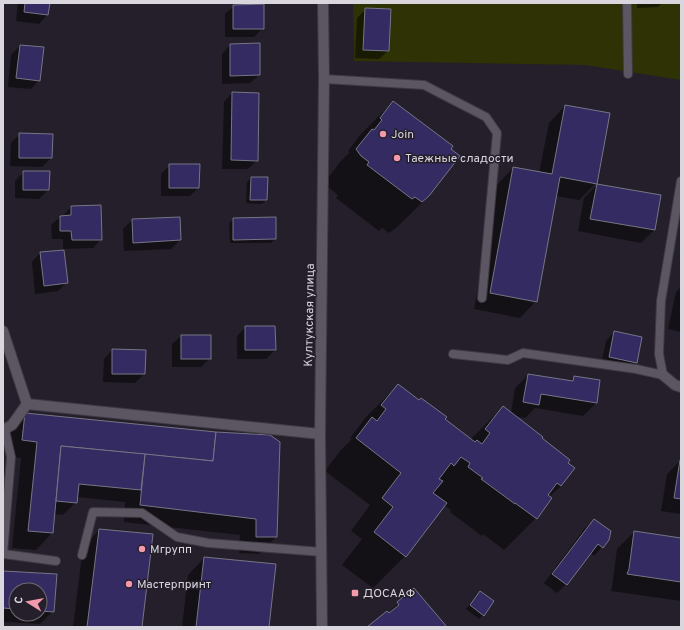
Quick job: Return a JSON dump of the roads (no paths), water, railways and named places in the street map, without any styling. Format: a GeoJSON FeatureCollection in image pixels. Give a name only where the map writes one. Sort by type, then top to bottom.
{"type":"FeatureCollection","features":[{"type":"Feature","properties":{"kind":"street","name":"Култукская улица"},"geometry":{"type":"LineString","coordinates":[[322,627],[320,434],[324,79],[323,3]]}},
{"type":"Feature","properties":{"kind":"street"},"geometry":{"type":"LineString","coordinates":[[3,331],[27,404]]}},
{"type":"Feature","properties":{"kind":"street"},"geometry":{"type":"LineString","coordinates":[[663,375],[675,385],[681,387]]}},
{"type":"Feature","properties":{"kind":"street"},"geometry":{"type":"LineString","coordinates":[[27,404],[320,434]]}},
{"type":"Feature","properties":{"kind":"street"},"geometry":{"type":"LineString","coordinates":[[4,430],[12,426],[27,404]]}},
{"type":"Feature","properties":{"kind":"lane"},"geometry":{"type":"LineString","coordinates":[[627,3],[628,74]]}},
{"type":"Feature","properties":{"kind":"lane"},"geometry":{"type":"LineString","coordinates":[[324,79],[424,85],[486,117],[497,134],[482,298]]}},
{"type":"Feature","properties":{"kind":"lane"},"geometry":{"type":"LineString","coordinates":[[453,354],[508,360],[523,354],[636,369],[663,375],[659,354],[661,301],[681,181]]}},
{"type":"Feature","properties":{"kind":"lane"},"geometry":{"type":"LineString","coordinates":[[4,430],[11,457],[3,554],[56,561]]}},
{"type":"Feature","properties":{"kind":"lane"},"geometry":{"type":"LineString","coordinates":[[82,555],[93,512],[142,513],[177,538],[208,543],[322,552]]}},
{"type":"Feature","properties":{"kind":"place","name":"Join"},"geometry":{"type":"Point","coordinates":[383,134]}},
{"type":"Feature","properties":{"kind":"place","name":"Таежные сладости"},"geometry":{"type":"Point","coordinates":[397,158]}},
{"type":"Feature","properties":{"kind":"place","name":"Мгрупп"},"geometry":{"type":"Point","coordinates":[142,549]}},
{"type":"Feature","properties":{"kind":"place","name":"Мастерпринт"},"geometry":{"type":"Point","coordinates":[129,584]}},
{"type":"Feature","properties":{"kind":"place","name":"ДОСААФ"},"geometry":{"type":"Point","coordinates":[355,593]}}]}
